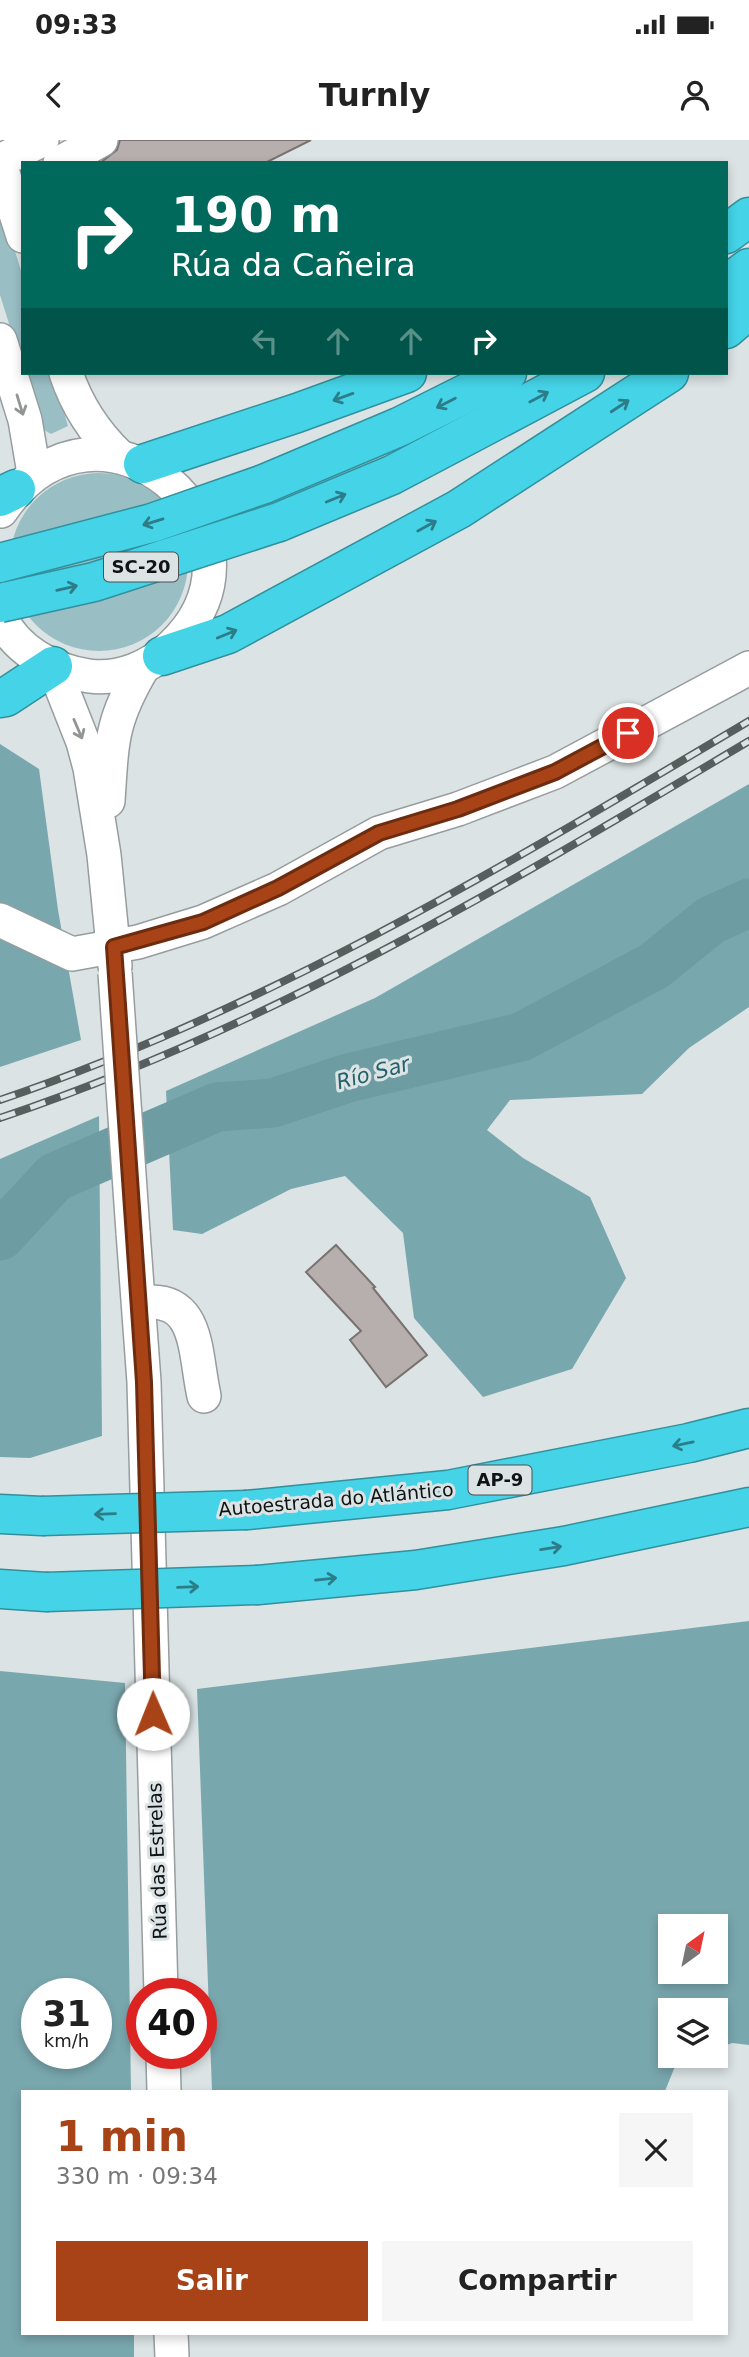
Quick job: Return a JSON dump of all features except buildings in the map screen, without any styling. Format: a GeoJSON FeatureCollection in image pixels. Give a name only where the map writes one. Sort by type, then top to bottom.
{"type":"FeatureCollection","features":[{"type":"Feature","properties":{"kind":"highway"},"geometry":{"type":"LineString","coordinates":[[728,233],[749,217]]}},
{"type":"Feature","properties":{"kind":"highway"},"geometry":{"type":"LineString","coordinates":[[728,284],[749,268]]}},
{"type":"Feature","properties":{"kind":"highway"},"geometry":{"type":"LineString","coordinates":[[728,306],[749,300]]}},
{"type":"Feature","properties":{"kind":"highway"},"geometry":{"type":"LineString","coordinates":[[728,327],[749,309]]}},
{"type":"Feature","properties":{"kind":"highway"},"geometry":{"type":"LineString","coordinates":[[131,460],[298,413],[402,375]]}},
{"type":"Feature","properties":{"kind":"highway","name":"SC-20"},"geometry":{"type":"LineString","coordinates":[[0,563],[152,523],[264,484],[399,427],[503,375]]}},
{"type":"Feature","properties":{"kind":"highway","name":"SC-20"},"geometry":{"type":"LineString","coordinates":[[0,603],[94,582],[279,522],[392,475],[581,375]]}},
{"type":"Feature","properties":{"kind":"highway"},"geometry":{"type":"LineString","coordinates":[[153,661],[228,634],[459,509],[666,375]]}},
{"type":"Feature","properties":{"kind":"highway"},"geometry":{"type":"LineString","coordinates":[[0,698],[6,697],[53,666]]}},
{"type":"Feature","properties":{"kind":"highway","name":"Autoestrada do Atlántico"},"geometry":{"type":"LineString","coordinates":[[0,1514],[42,1516],[247,1510],[448,1490],[664,1448],[749,1428]]}},
{"type":"Feature","properties":{"kind":"highway"},"geometry":{"type":"LineString","coordinates":[[0,1589],[46,1592],[258,1585],[430,1568],[565,1546],[749,1507]]}},
{"type":"Feature","properties":{"kind":"street"},"geometry":{"type":"LineString","coordinates":[[0,162],[41,140]]}},
{"type":"Feature","properties":{"kind":"street"},"geometry":{"type":"LineString","coordinates":[[64,161],[101,140]]}},
{"type":"Feature","properties":{"kind":"street"},"geometry":{"type":"LineString","coordinates":[[0,162],[21,164]]}},
{"type":"Feature","properties":{"kind":"street"},"geometry":{"type":"LineString","coordinates":[[0,162],[21,230]]}},
{"type":"Feature","properties":{"kind":"street"},"geometry":{"type":"LineString","coordinates":[[0,340],[25,421],[13,493]]}},
{"type":"Feature","properties":{"kind":"street"},"geometry":{"type":"LineString","coordinates":[[77,377],[80,407],[99,437],[131,460],[171,482],[185,499],[205,538],[209,571],[202,604],[186,633],[153,661],[121,704],[112,734],[104,855]]}},
{"type":"Feature","properties":{"kind":"street"},"geometry":{"type":"LineString","coordinates":[[13,493],[61,460],[89,454],[131,460]]}},
{"type":"Feature","properties":{"kind":"street"},"geometry":{"type":"LineString","coordinates":[[0,616],[4,626],[30,654],[53,666],[90,676],[117,675],[153,661]]}},
{"type":"Feature","properties":{"kind":"street"},"geometry":{"type":"LineString","coordinates":[[53,666],[83,741],[104,855]]}},
{"type":"Feature","properties":{"kind":"street"},"geometry":{"type":"LineString","coordinates":[[0,920],[72,954],[114,960],[278,888],[379,833],[458,809],[555,772],[749,668]]}},
{"type":"Feature","properties":{"kind":"street","name":"Rúa das Estrelas"},"geometry":{"type":"LineString","coordinates":[[104,855],[145,1396],[161,1978]]}},
{"type":"Feature","properties":{"kind":"street"},"geometry":{"type":"LineString","coordinates":[[139,1303],[158,1300],[175,1306],[188,1317],[204,1396]]}},
{"type":"Feature","properties":{"kind":"street"},"geometry":{"type":"LineString","coordinates":[[163,2069],[164,2090]]}},
{"type":"Feature","properties":{"kind":"street"},"geometry":{"type":"LineString","coordinates":[[171,2335],[172,2357]]}},
{"type":"Feature","properties":{"kind":"shaded area"},"geometry":{"type":"Polygon","coordinates":[[[0,203],[21,271],[21,362],[0,295],[0,203]]]}},
{"type":"Feature","properties":{"kind":"shaded area"},"geometry":{"type":"Polygon","coordinates":[[[25,375],[53,375],[68,426],[51,434],[41,428],[25,375]]]}},
{"type":"Feature","properties":{"kind":"shaded area"},"geometry":{"type":"Polygon","coordinates":[[[99,473],[133,480],[162,499],[181,528],[188,562],[181,596],[162,625],[133,644],[99,651],[65,644],[36,625],[17,596],[10,562],[17,528],[36,499],[65,480],[99,473]]]}},
{"type":"Feature","properties":{"kind":"shaded area"},"geometry":{"type":"Polygon","coordinates":[[[0,744],[39,769],[58,910],[81,1040],[0,1067],[0,744]]]}},
{"type":"Feature","properties":{"kind":"shaded area"},"geometry":{"type":"Polygon","coordinates":[[[749,784],[749,1007],[689,1048],[642,1094],[510,1100],[487,1130],[523,1158],[590,1197],[626,1278],[572,1369],[483,1397],[414,1318],[403,1233],[345,1176],[291,1189],[202,1234],[173,1230],[166,1091],[375,998],[749,784]]]}},
{"type":"Feature","properties":{"kind":"shaded area"},"geometry":{"type":"Polygon","coordinates":[[[99,1116],[102,1436],[30,1458],[0,1457],[0,1159],[99,1116]]]}},
{"type":"Feature","properties":{"kind":"shaded area"},"geometry":{"type":"Polygon","coordinates":[[[749,1621],[749,2045],[728,2044],[728,1998],[658,1998],[658,2068],[674,2068],[665,2090],[212,2090],[211,2069],[217,2069],[217,1978],[208,1978],[197,1689],[749,1621]]]}},
{"type":"Feature","properties":{"kind":"shaded area"},"geometry":{"type":"Polygon","coordinates":[[[0,1671],[125,1683],[129,1978],[126,1978],[126,2069],[131,2069],[131,2090],[21,2090],[21,2335],[134,2335],[134,2357],[0,2357],[0,1671]]]}},
{"type":"Feature","properties":{"kind":"waterway","name":"Río Sar"},"geometry":{"type":"LineString","coordinates":[[0,1236],[55,1177],[217,1107],[273,1103],[348,1078],[521,1037],[654,966],[711,920],[749,903]]}},
{"type":"Feature","properties":{"kind":"railway"},"geometry":{"type":"LineString","coordinates":[[0,1100],[99,1063],[291,978],[477,880],[749,721]]}},
{"type":"Feature","properties":{"kind":"railway"},"geometry":{"type":"LineString","coordinates":[[0,1118],[99,1082],[291,997],[476,900],[749,741]]}},
{"type":"Feature","properties":{"kind":"route"},"geometry":{"type":"LineString","coordinates":[[153,1714],[144,1382],[114,947],[203,922],[278,888],[379,833],[458,809],[555,772],[628,733]]}}]}
